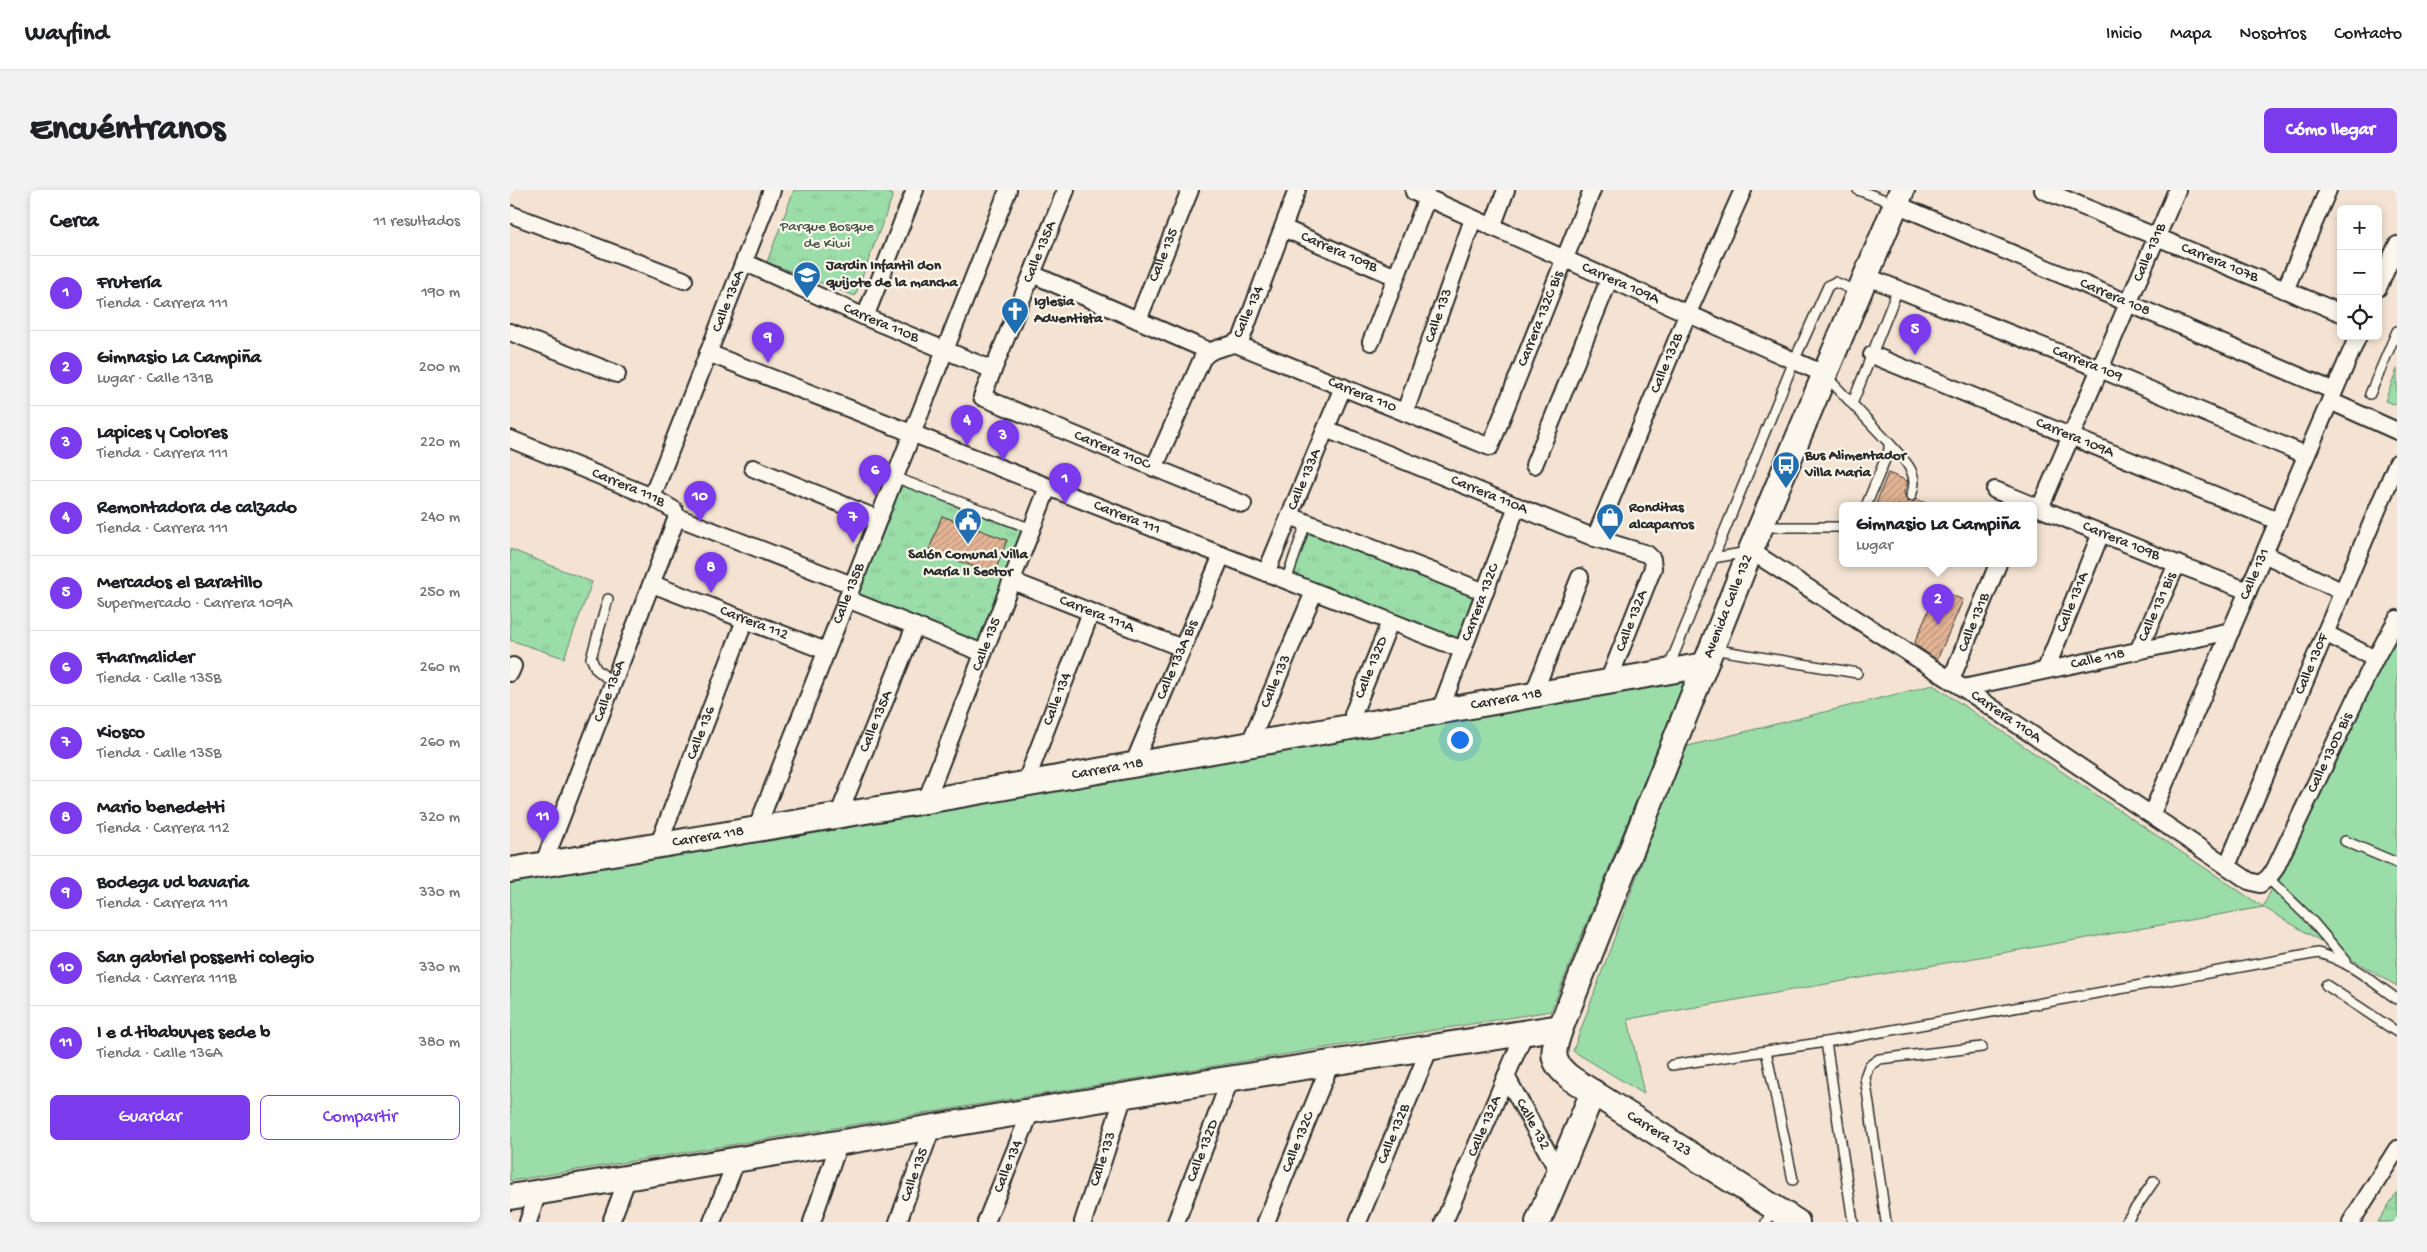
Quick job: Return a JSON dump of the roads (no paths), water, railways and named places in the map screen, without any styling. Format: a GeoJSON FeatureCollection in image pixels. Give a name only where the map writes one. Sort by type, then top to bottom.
{"type":"FeatureCollection","features":[{"type":"Feature","properties":{"kind":"street","name":"Calle 136A"},"geometry":{"type":"LineString","coordinates":[[652,497],[772,190]]}},
{"type":"Feature","properties":{"kind":"street"},"geometry":{"type":"LineString","coordinates":[[865,317],[915,190]]}},
{"type":"Feature","properties":{"kind":"street","name":"Calle 135B"},"geometry":{"type":"LineString","coordinates":[[756,830],[1008,190]]}},
{"type":"Feature","properties":{"kind":"street","name":"Calle 135A"},"geometry":{"type":"LineString","coordinates":[[982,398],[1066,190]]}},
{"type":"Feature","properties":{"kind":"street","name":"Calle 135"},"geometry":{"type":"LineString","coordinates":[[1138,320],[1190,190]]}},
{"type":"Feature","properties":{"kind":"street","name":"Calle 134"},"geometry":{"type":"LineString","coordinates":[[1209,351],[1236,344],[1242,337],[1296,190]]}},
{"type":"Feature","properties":{"kind":"street"},"geometry":{"type":"LineString","coordinates":[[1492,227],[1506,190]]}},
{"type":"Feature","properties":{"kind":"street","name":"Carrera 132C Bis"},"geometry":{"type":"LineString","coordinates":[[1490,447],[1563,258],[1592,190]]}},
{"type":"Feature","properties":{"kind":"street","name":"Calle 132B"},"geometry":{"type":"LineString","coordinates":[[1595,538],[1687,315],[1743,190]]}},
{"type":"Feature","properties":{"kind":"street","name":"Carrera 107B"},"geometry":{"type":"LineString","coordinates":[[2043,190],[2337,311]]}},
{"type":"Feature","properties":{"kind":"street","name":"Calle 131B"},"geometry":{"type":"LineString","coordinates":[[2040,508],[2177,190]]}},
{"type":"Feature","properties":{"kind":"street"},"geometry":{"type":"LineString","coordinates":[[2285,290],[2328,190]]}},
{"type":"Feature","properties":{"kind":"street"},"geometry":{"type":"LineString","coordinates":[[1371,342],[1396,277],[1419,193]]}},
{"type":"Feature","properties":{"kind":"street","name":"Carrera 109A"},"geometry":{"type":"LineString","coordinates":[[1419,193],[1687,315],[1824,374]]}},
{"type":"Feature","properties":{"kind":"street","name":"Avenida Calle 132"},"geometry":{"type":"LineString","coordinates":[[1561,1027],[1760,527],[1899,197]]}},
{"type":"Feature","properties":{"kind":"street","name":"Carrera 108"},"geometry":{"type":"LineString","coordinates":[[1899,197],[2332,396],[2397,432]]}},
{"type":"Feature","properties":{"kind":"street"},"geometry":{"type":"LineString","coordinates":[[510,214],[684,280]]}},
{"type":"Feature","properties":{"kind":"street","name":"Calle 133"},"geometry":{"type":"LineString","coordinates":[[1405,412],[1473,219]]}},
{"type":"Feature","properties":{"kind":"street","name":"Carrera 109B"},"geometry":{"type":"LineString","coordinates":[[1283,228],[1396,277]]}},
{"type":"Feature","properties":{"kind":"street"},"geometry":{"type":"LineString","coordinates":[[2382,283],[2392,271],[2397,245]]}},
{"type":"Feature","properties":{"kind":"street","name":"Carrera 110B"},"geometry":{"type":"LineString","coordinates":[[744,262],[865,317],[993,370]]}},
{"type":"Feature","properties":{"kind":"street"},"geometry":{"type":"LineString","coordinates":[[1032,274],[1209,351],[1202,360],[1154,468]]}},
{"type":"Feature","properties":{"kind":"street"},"geometry":{"type":"LineString","coordinates":[[1534,465],[1609,280]]}},
{"type":"Feature","properties":{"kind":"street","name":"Carrera 109"},"geometry":{"type":"LineString","coordinates":[[1862,284],[1898,289],[2100,369],[2306,455]]}},
{"type":"Feature","properties":{"kind":"street"},"geometry":{"type":"LineString","coordinates":[[510,332],[617,374]]}},
{"type":"Feature","properties":{"kind":"street","name":"Calle 131"},"geometry":{"type":"LineString","coordinates":[[2152,813],[2356,340]]}},
{"type":"Feature","properties":{"kind":"street","name":"Carrera 110"},"geometry":{"type":"LineString","coordinates":[[1236,344],[1490,447]]}},
{"type":"Feature","properties":{"kind":"street","name":"Carrera 111"},"geometry":{"type":"LineString","coordinates":[[708,352],[911,434],[1462,650]]}},
{"type":"Feature","properties":{"kind":"street","name":"Carrera 109A"},"geometry":{"type":"LineString","coordinates":[[1872,355],[2072,435],[2278,521]]}},
{"type":"Feature","properties":{"kind":"street","name":"Calle 133A"},"geometry":{"type":"LineString","coordinates":[[1266,573],[1343,387]]}},
{"type":"Feature","properties":{"kind":"street","name":"Carrera 110C"},"geometry":{"type":"LineString","coordinates":[[982,398],[1243,504]]}},
{"type":"Feature","properties":{"kind":"street","name":"Carrera 110A"},"geometry":{"type":"LineString","coordinates":[[1326,429],[1595,538],[1647,554],[1652,560]]}},
{"type":"Feature","properties":{"kind":"street","name":"Carrera 111B"},"geometry":{"type":"LineString","coordinates":[[510,439],[652,497],[674,510],[677,517],[849,592],[915,626],[983,653]]}},
{"type":"Feature","properties":{"kind":"street","name":"Calle 130F"},"geometry":{"type":"LineString","coordinates":[[2227,866],[2397,463]]}},
{"type":"Feature","properties":{"kind":"street"},"geometry":{"type":"LineString","coordinates":[[753,468],[878,519]]}},
{"type":"Feature","properties":{"kind":"street","name":"Calle 135"},"geometry":{"type":"LineString","coordinates":[[926,802],[1048,487]]}},
{"type":"Feature","properties":{"kind":"street","name":"Carrera 109B"},"geometry":{"type":"LineString","coordinates":[[1995,490],[2019,502]]}},
{"type":"Feature","properties":{"kind":"street","name":"Carrera 132C"},"geometry":{"type":"LineString","coordinates":[[1444,700],[1518,506]]}},
{"type":"Feature","properties":{"kind":"street","name":"Carrera 109B"},"geometry":{"type":"LineString","coordinates":[[2037,507],[2177,564],[2248,590]]}},
{"type":"Feature","properties":{"kind":"street"},"geometry":{"type":"LineString","coordinates":[[1290,516],[1485,592]]}},
{"type":"Feature","properties":{"kind":"street","name":"Calle 136A"},"geometry":{"type":"LineString","coordinates":[[543,865],[677,517]]}},
{"type":"Feature","properties":{"kind":"street","name":"Calle 131A"},"geometry":{"type":"LineString","coordinates":[[2046,669],[2101,533]]}},
{"type":"Feature","properties":{"kind":"street","name":"Carrera 110A"},"geometry":{"type":"LineString","coordinates":[[1751,551],[2152,813],[2249,881],[2264,881]]}},
{"type":"Feature","properties":{"kind":"street"},"geometry":{"type":"LineString","coordinates":[[2264,554],[2343,592]]}},
{"type":"Feature","properties":{"kind":"street","name":"Calle 133A Bis"},"geometry":{"type":"LineString","coordinates":[[1133,765],[1222,556]]}},
{"type":"Feature","properties":{"kind":"street","name":"Calle 132A"},"geometry":{"type":"LineString","coordinates":[[1608,682],[1653,568],[1652,560]]}},
{"type":"Feature","properties":{"kind":"street","name":"Calle 131 Bis"},"geometry":{"type":"LineString","coordinates":[[2138,652],[2177,564]]}},
{"type":"Feature","properties":{"kind":"street","name":"Calle 131B"},"geometry":{"type":"LineString","coordinates":[[1957,684],[1997,567]]}},
{"type":"Feature","properties":{"kind":"street"},"geometry":{"type":"LineString","coordinates":[[1533,695],[1580,577]]}},
{"type":"Feature","properties":{"kind":"street","name":"Carrera 111A"},"geometry":{"type":"LineString","coordinates":[[1012,581],[1182,648]]}},
{"type":"Feature","properties":{"kind":"street","name":"Carrera 112"},"geometry":{"type":"LineString","coordinates":[[652,584],[826,652]]}},
{"type":"Feature","properties":{"kind":"street","name":"Calle 133"},"geometry":{"type":"LineString","coordinates":[[1249,744],[1314,592]]}},
{"type":"Feature","properties":{"kind":"street","name":"Calle 134"},"geometry":{"type":"LineString","coordinates":[[1025,784],[1091,612]]}},
{"type":"Feature","properties":{"kind":"street","name":"Calle 130D Bis"},"geometry":{"type":"LineString","coordinates":[[2264,881],[2275,869],[2375,659],[2397,619]]}},
{"type":"Feature","properties":{"kind":"street","name":"Calle 136"},"geometry":{"type":"LineString","coordinates":[[658,846],[745,620]]}},
{"type":"Feature","properties":{"kind":"street","name":"Calle 132D"},"geometry":{"type":"LineString","coordinates":[[1353,714],[1390,622]]}},
{"type":"Feature","properties":{"kind":"street","name":"Calle 135A"},"geometry":{"type":"LineString","coordinates":[[838,816],[915,626]]}},
{"type":"Feature","properties":{"kind":"street","name":"Calle 118"},"geometry":{"type":"LineString","coordinates":[[1957,684],[2138,652],[2231,631]]}},
{"type":"Feature","properties":{"kind":"street"},"geometry":{"type":"LineString","coordinates":[[2326,633],[2375,659]]}},
{"type":"Feature","properties":{"kind":"street","name":"Carrera 118"},"geometry":{"type":"LineString","coordinates":[[510,870],[926,802],[1667,672],[1709,657]]}},
{"type":"Feature","properties":{"kind":"street"},"geometry":{"type":"LineString","coordinates":[[510,1197],[1124,1095],[1561,1027]]}},
{"type":"Feature","properties":{"kind":"street","name":"Carrera 123"},"geometry":{"type":"LineString","coordinates":[[1561,1027],[1554,1052],[1558,1067],[1770,1215],[1797,1222]]}},
{"type":"Feature","properties":{"kind":"street","name":"Calle 132A"},"geometry":{"type":"LineString","coordinates":[[1444,1222],[1525,1032]]}},
{"type":"Feature","properties":{"kind":"street","name":"Calle 132B"},"geometry":{"type":"LineString","coordinates":[[1358,1222],[1430,1047]]}},
{"type":"Feature","properties":{"kind":"street","name":"Calle 132C"},"geometry":{"type":"LineString","coordinates":[[1266,1222],[1331,1062]]}},
{"type":"Feature","properties":{"kind":"street","name":"Calle 132"},"geometry":{"type":"LineString","coordinates":[[1506,1076],[1559,1173]]}},
{"type":"Feature","properties":{"kind":"street","name":"Calle 132D"},"geometry":{"type":"LineString","coordinates":[[1176,1222],[1230,1080]]}},
{"type":"Feature","properties":{"kind":"street"},"geometry":{"type":"LineString","coordinates":[[1538,1222],[1593,1092]]}},
{"type":"Feature","properties":{"kind":"street","name":"Calle 133"},"geometry":{"type":"LineString","coordinates":[[1083,1222],[1124,1095]]}},
{"type":"Feature","properties":{"kind":"street","name":"Calle 134"},"geometry":{"type":"LineString","coordinates":[[986,1222],[1030,1111]]}},
{"type":"Feature","properties":{"kind":"street","name":"Calle 135"},"geometry":{"type":"LineString","coordinates":[[898,1222],[932,1127]]}},
{"type":"Feature","properties":{"kind":"street"},"geometry":{"type":"LineString","coordinates":[[812,1222],[839,1143]]}},
{"type":"Feature","properties":{"kind":"street"},"geometry":{"type":"LineString","coordinates":[[2351,1222],[2397,1149]]}},
{"type":"Feature","properties":{"kind":"street"},"geometry":{"type":"LineString","coordinates":[[712,1222],[737,1160]]}},
{"type":"Feature","properties":{"kind":"street"},"geometry":{"type":"LineString","coordinates":[[611,1222],[628,1177]]}},
{"type":"Feature","properties":{"kind":"street"},"geometry":{"type":"LineString","coordinates":[[528,1222],[538,1192]]}},
{"type":"Feature","properties":{"kind":"lane"},"geometry":{"type":"LineString","coordinates":[[1858,190],[1899,197]]}},
{"type":"Feature","properties":{"kind":"lane"},"geometry":{"type":"LineString","coordinates":[[1667,672],[1794,361],[1831,283],[1862,284]]}},
{"type":"Feature","properties":{"kind":"lane"},"geometry":{"type":"LineString","coordinates":[[1852,404],[1898,289]]}},
{"type":"Feature","properties":{"kind":"lane"},"geometry":{"type":"LineString","coordinates":[[2370,394],[2397,332]]}},
{"type":"Feature","properties":{"kind":"lane"},"geometry":{"type":"LineString","coordinates":[[1824,374],[1910,466],[1915,487],[1911,496]]}},
{"type":"Feature","properties":{"kind":"lane"},"geometry":{"type":"LineString","coordinates":[[1868,502],[1889,450],[1889,444]]}},
{"type":"Feature","properties":{"kind":"lane"},"geometry":{"type":"LineString","coordinates":[[894,477],[1032,529]]}},
{"type":"Feature","properties":{"kind":"lane"},"geometry":{"type":"LineString","coordinates":[[1286,581],[1306,523]]}},
{"type":"Feature","properties":{"kind":"lane"},"geometry":{"type":"LineString","coordinates":[[1760,527],[1839,527]]}},
{"type":"Feature","properties":{"kind":"lane"},"geometry":{"type":"LineString","coordinates":[[1713,558],[1751,551]]}},
{"type":"Feature","properties":{"kind":"lane"},"geometry":{"type":"LineString","coordinates":[[608,599],[591,658],[596,669],[614,683]]}},
{"type":"Feature","properties":{"kind":"lane"},"geometry":{"type":"LineString","coordinates":[[1709,657],[1857,673]]}},
{"type":"Feature","properties":{"kind":"lane"},"geometry":{"type":"LineString","coordinates":[[2345,841],[2397,863]]}},
{"type":"Feature","properties":{"kind":"lane"},"geometry":{"type":"LineString","coordinates":[[2264,881],[2312,922],[2349,964]]}},
{"type":"Feature","properties":{"kind":"lane"},"geometry":{"type":"LineString","coordinates":[[1672,1065],[1826,1042],[2318,953],[2349,964],[2397,999]]}},
{"type":"Feature","properties":{"kind":"lane"},"geometry":{"type":"LineString","coordinates":[[2326,985],[2397,1032]]}},
{"type":"Feature","properties":{"kind":"lane"},"geometry":{"type":"LineString","coordinates":[[1826,1042],[1853,1222]]}},
{"type":"Feature","properties":{"kind":"lane"},"geometry":{"type":"LineString","coordinates":[[1886,1222],[1865,1077],[1869,1066],[1879,1060],[1982,1047]]}},
{"type":"Feature","properties":{"kind":"lane"},"geometry":{"type":"LineString","coordinates":[[1766,1051],[1793,1180]]}},
{"type":"Feature","properties":{"kind":"lane"},"geometry":{"type":"LineString","coordinates":[[2126,1222],[2154,1181]]}},
{"type":"Feature","properties":{"kind":"place","name":"Jardin Infantil don quijote de la mancha"},"geometry":{"type":"Point","coordinates":[807,299]}},
{"type":"Feature","properties":{"kind":"place","name":"Iglesia Adventista"},"geometry":{"type":"Point","coordinates":[1015,335]}},
{"type":"Feature","properties":{"kind":"place","name":"Mercados el Baratillo"},"geometry":{"type":"Point","coordinates":[1915,355]}},
{"type":"Feature","properties":{"kind":"place","name":"Bodega ud bavaria"},"geometry":{"type":"Point","coordinates":[768,363]}},
{"type":"Feature","properties":{"kind":"place","name":"Remontadora de calzado"},"geometry":{"type":"Point","coordinates":[967,446]}},
{"type":"Feature","properties":{"kind":"place","name":"Lapices y Colores"},"geometry":{"type":"Point","coordinates":[1003,461]}},
{"type":"Feature","properties":{"kind":"place","name":"Bus Alimentador Villa Maria"},"geometry":{"type":"Point","coordinates":[1786,489]}},
{"type":"Feature","properties":{"kind":"place","name":"Fharmalider"},"geometry":{"type":"Point","coordinates":[875,496]}},
{"type":"Feature","properties":{"kind":"place","name":"Frutería"},"geometry":{"type":"Point","coordinates":[1065,504]}},
{"type":"Feature","properties":{"kind":"place","name":"San gabriel possenti colegio"},"geometry":{"type":"Point","coordinates":[700,522]}},
{"type":"Feature","properties":{"kind":"place","name":"Ronditas alcaparros"},"geometry":{"type":"Point","coordinates":[1610,541]}},
{"type":"Feature","properties":{"kind":"place","name":"Kiosco"},"geometry":{"type":"Point","coordinates":[853,543]}},
{"type":"Feature","properties":{"kind":"place","name":"Salón Comunal Villa María II Sector"},"geometry":{"type":"Point","coordinates":[968,545]}},
{"type":"Feature","properties":{"kind":"place","name":"Mario benedetti"},"geometry":{"type":"Point","coordinates":[711,593]}},
{"type":"Feature","properties":{"kind":"place","name":"Gimnasio La Campiña"},"geometry":{"type":"Point","coordinates":[1938,625]}},
{"type":"Feature","properties":{"kind":"place","name":"I e d tibabuyes sede b"},"geometry":{"type":"Point","coordinates":[543,842]}},
{"type":"Feature","properties":{"kind":"park label","name":"Parque Bosque de Kiwi"},"geometry":{"type":"Point","coordinates":[827,236]}}]}
